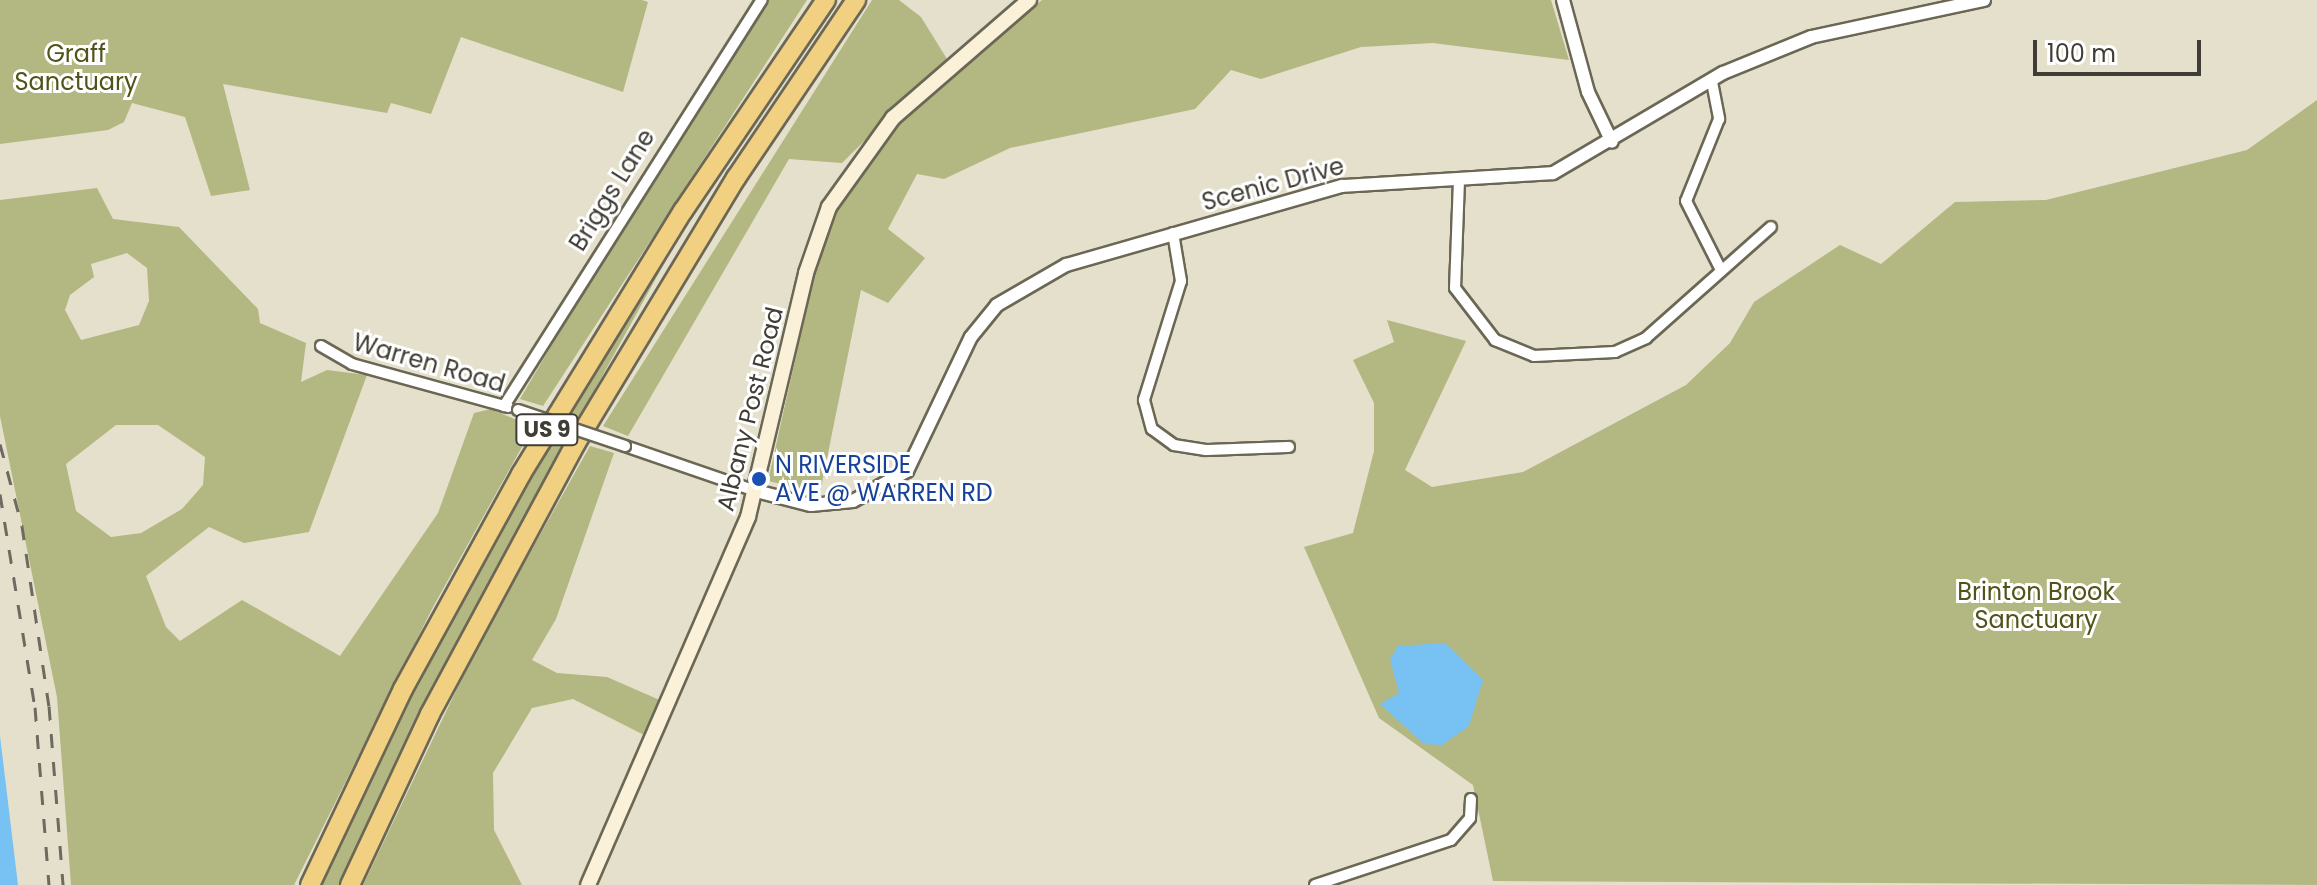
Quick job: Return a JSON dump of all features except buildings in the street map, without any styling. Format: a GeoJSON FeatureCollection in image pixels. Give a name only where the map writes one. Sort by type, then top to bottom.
{"type":"FeatureCollection","features":[{"type":"Feature","properties":{"kind":"highway","name":"US 9"},"geometry":{"type":"LineString","coordinates":[[310,885],[396,703],[514,487],[683,211],[826,0]]}},
{"type":"Feature","properties":{"kind":"highway","name":"US 9"},"geometry":{"type":"LineString","coordinates":[[350,885],[444,687],[582,431],[736,178],[856,0]]}},
{"type":"Feature","properties":{"kind":"main road","name":"Albany Post Road"},"geometry":{"type":"LineString","coordinates":[[588,885],[756,491],[811,254],[841,183],[893,118],[1029,0]]}},
{"type":"Feature","properties":{"kind":"street","name":"Briggs Lane"},"geometry":{"type":"LineString","coordinates":[[504,406],[762,0]]}},
{"type":"Feature","properties":{"kind":"street"},"geometry":{"type":"LineString","coordinates":[[1563,0],[1588,92],[1612,142]]}},
{"type":"Feature","properties":{"kind":"street","name":"Scenic Drive"},"geometry":{"type":"LineString","coordinates":[[756,491],[811,505],[853,501],[882,488],[919,456],[965,347],[997,305],[1066,265],[1342,186],[1553,173],[1612,142],[1712,82],[1811,37],[1984,0]]}},
{"type":"Feature","properties":{"kind":"street"},"geometry":{"type":"LineString","coordinates":[[1712,82],[1719,119],[1686,201],[1721,270]]}},
{"type":"Feature","properties":{"kind":"street"},"geometry":{"type":"LineString","coordinates":[[1459,180],[1455,288],[1477,323],[1512,350],[1561,359],[1615,352],[1646,338],[1771,227]]}},
{"type":"Feature","properties":{"kind":"street"},"geometry":{"type":"LineString","coordinates":[[1173,233],[1181,281],[1144,400],[1152,429],[1174,445],[1206,450],[1289,447]]}},
{"type":"Feature","properties":{"kind":"street","name":"Warren Road"},"geometry":{"type":"LineString","coordinates":[[321,346],[352,364],[518,410],[756,491]]}},
{"type":"Feature","properties":{"kind":"street"},"geometry":{"type":"LineString","coordinates":[[1315,885],[1451,840],[1470,818],[1471,799]]}},
{"type":"Feature","properties":{"kind":"green space","name":"Graff Sanctuary"},"geometry":{"type":"Polygon","coordinates":[[[0,0],[648,2],[623,92],[461,37],[431,114],[391,103],[387,113],[223,84],[250,190],[211,196],[185,117],[132,103],[124,122],[108,130],[0,144],[0,0]]]}},
{"type":"Feature","properties":{"kind":"green space"},"geometry":{"type":"Polygon","coordinates":[[[767,0],[807,0],[543,406],[520,399],[651,176],[767,0]]]}},
{"type":"Feature","properties":{"kind":"green space"},"geometry":{"type":"Polygon","coordinates":[[[872,0],[899,0],[921,17],[947,59],[842,163],[789,159],[628,436],[603,426],[872,0]]]}},
{"type":"Feature","properties":{"kind":"green space"},"geometry":{"type":"Polygon","coordinates":[[[1042,0],[1551,0],[1569,60],[1433,43],[1361,47],[1261,79],[1231,70],[1195,109],[1010,148],[944,179],[917,174],[888,229],[925,258],[888,303],[861,290],[820,493],[768,481],[820,249],[853,177],[885,136],[1042,0]]]}},
{"type":"Feature","properties":{"kind":"green space","name":"Brinton Brook Sanctuary"},"geometry":{"type":"Polygon","coordinates":[[[2317,100],[2317,885],[1493,881],[1473,785],[1379,718],[1304,547],[1353,533],[1374,451],[1374,403],[1353,360],[1394,342],[1387,320],[1466,341],[1405,470],[1432,487],[1523,472],[1686,385],[1730,343],[1754,302],[1840,245],[1881,264],[1955,202],[2046,200],[2247,150],[2317,100]]]}},
{"type":"Feature","properties":{"kind":"green space"},"geometry":{"type":"Polygon","coordinates":[[[97,188],[113,219],[179,227],[258,309],[260,323],[306,343],[301,382],[327,370],[367,375],[309,532],[244,543],[209,527],[146,576],[166,627],[180,641],[242,600],[340,656],[438,513],[474,413],[491,409],[533,427],[433,607],[294,885],[71,885],[57,697],[0,416],[0,200],[97,188]],[[127,253],[91,264],[94,277],[70,295],[65,310],[81,340],[139,325],[149,301],[147,268],[127,253]],[[116,425],[66,464],[76,511],[111,537],[141,533],[182,509],[203,485],[205,457],[158,425],[116,425]]]}},
{"type":"Feature","properties":{"kind":"green space"},"geometry":{"type":"Polygon","coordinates":[[[693,211],[485,589],[342,885],[317,885],[394,720],[505,518],[693,211]]]}},
{"type":"Feature","properties":{"kind":"green space"},"geometry":{"type":"Polygon","coordinates":[[[590,446],[614,453],[556,619],[532,660],[557,673],[607,677],[662,701],[646,736],[573,699],[532,708],[493,773],[494,830],[522,885],[363,885],[477,647],[590,446]]]}},
{"type":"Feature","properties":{"kind":"water"},"geometry":{"type":"Polygon","coordinates":[[[1445,643],[1483,680],[1469,726],[1442,745],[1424,744],[1380,704],[1399,693],[1390,659],[1398,646],[1445,643]]]}},
{"type":"Feature","properties":{"kind":"water"},"geometry":{"type":"Polygon","coordinates":[[[0,736],[18,885],[0,885],[0,736]]]}},
{"type":"Feature","properties":{"kind":"railway"},"geometry":{"type":"LineString","coordinates":[[0,444],[22,526],[49,706],[63,885]]}},
{"type":"Feature","properties":{"kind":"railway"},"geometry":{"type":"LineString","coordinates":[[0,494],[35,707],[49,885]]}},
{"type":"Feature","properties":{"kind":"place","name":"N RIVERSIDE AVE @ WARREN RD"},"geometry":{"type":"Point","coordinates":[759,479]}}]}
